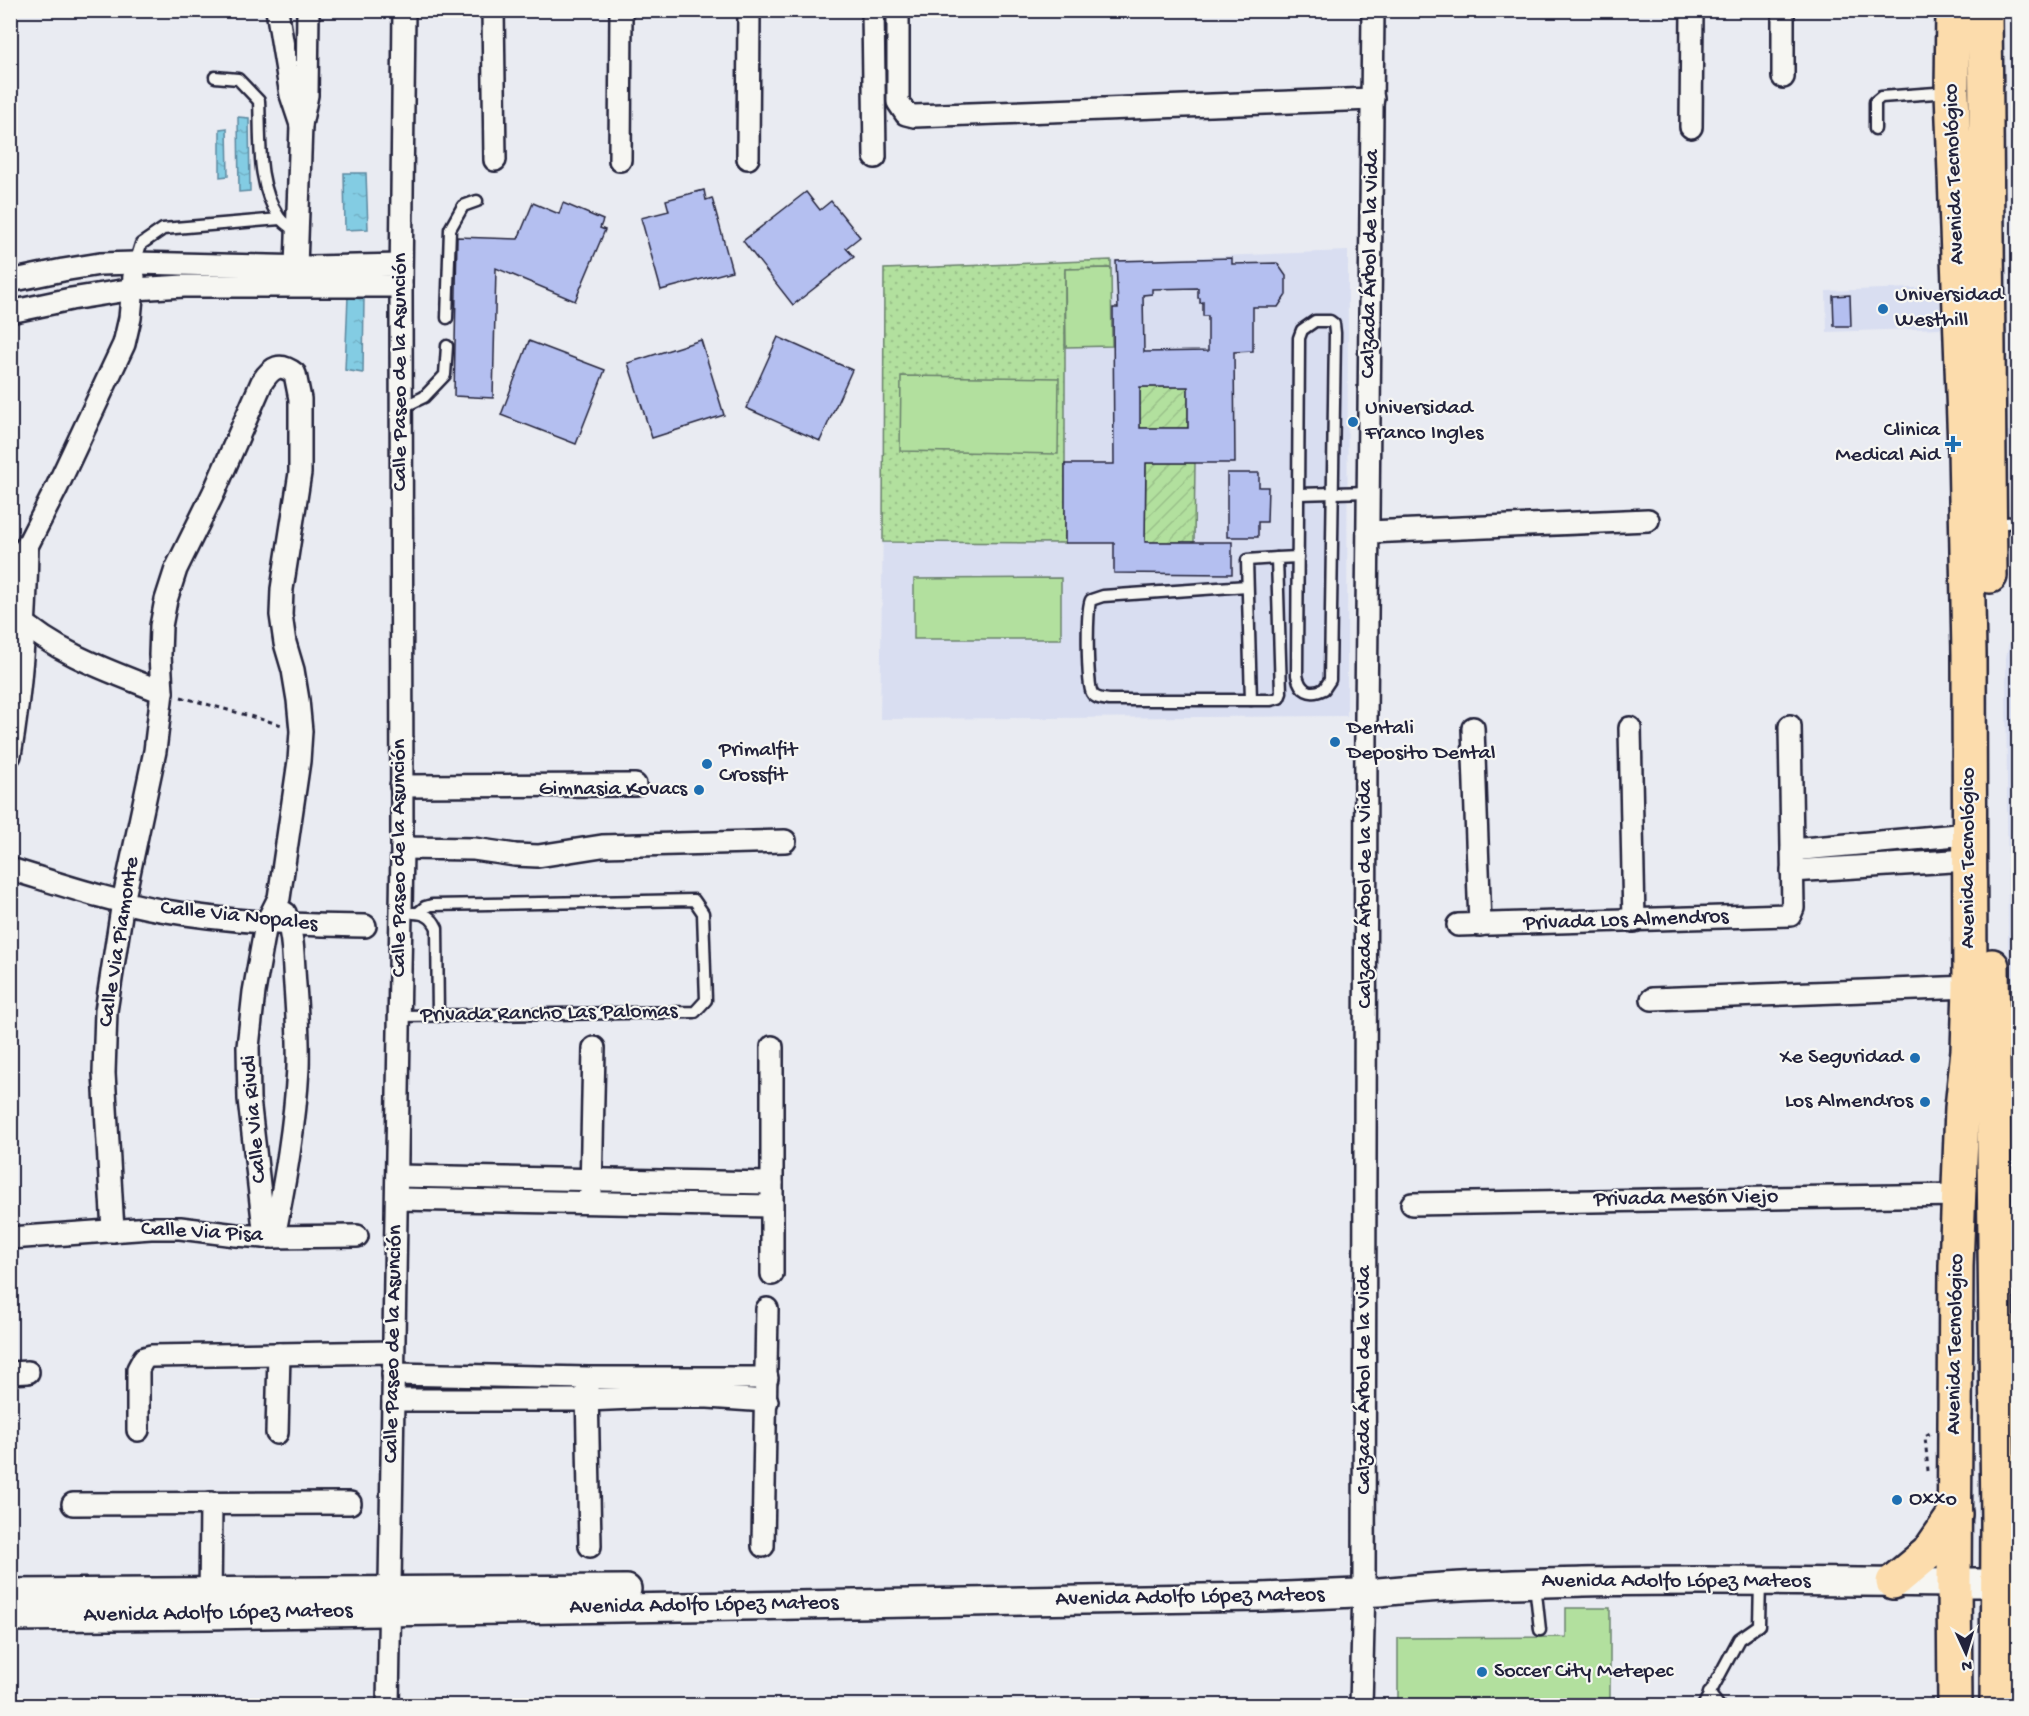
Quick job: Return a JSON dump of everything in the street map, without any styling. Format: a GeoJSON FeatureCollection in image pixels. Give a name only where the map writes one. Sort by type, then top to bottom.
{"type":"FeatureCollection","features":[{"type":"Feature","properties":{"kind":"main road","name":"Avenida Tecnológico"},"geometry":{"type":"LineString","coordinates":[[1953,10],[1952,92],[1965,460],[1969,654],[1956,848],[1970,987],[1968,1050],[1962,1108],[1955,1337],[1953,1582],[1955,1706]]}},
{"type":"Feature","properties":{"kind":"main road","name":"Avenida Tecnológico"},"geometry":{"type":"LineString","coordinates":[[1985,10],[1986,248],[2004,523],[1995,1334],[2003,1534],[2008,1583],[1997,1706]]}},
{"type":"Feature","properties":{"kind":"main road"},"geometry":{"type":"LineString","coordinates":[[1955,1337],[1971,1345],[1980,1344],[1995,1334]]}},
{"type":"Feature","properties":{"kind":"main road"},"geometry":{"type":"LineString","coordinates":[[1893,1582],[1928,1553],[1955,1514]]}},
{"type":"Feature","properties":{"kind":"street"},"geometry":{"type":"LineString","coordinates":[[277,10],[291,95],[301,125]]}},
{"type":"Feature","properties":{"kind":"street"},"geometry":{"type":"LineString","coordinates":[[296,267],[301,125],[307,95],[308,10]]}},
{"type":"Feature","properties":{"kind":"street","name":"Calle Paseo de la Asunción"},"geometry":{"type":"LineString","coordinates":[[388,1706],[400,1016],[410,914],[402,848],[400,786],[404,10]]}},
{"type":"Feature","properties":{"kind":"street"},"geometry":{"type":"LineString","coordinates":[[493,10],[495,160]]}},
{"type":"Feature","properties":{"kind":"street"},"geometry":{"type":"LineString","coordinates":[[620,160],[621,10]]}},
{"type":"Feature","properties":{"kind":"street"},"geometry":{"type":"LineString","coordinates":[[747,158],[749,10]]}},
{"type":"Feature","properties":{"kind":"street"},"geometry":{"type":"LineString","coordinates":[[873,10],[875,157]]}},
{"type":"Feature","properties":{"kind":"street"},"geometry":{"type":"LineString","coordinates":[[898,10],[898,102],[906,114],[914,116],[1372,99]]}},
{"type":"Feature","properties":{"kind":"street","name":"Calzada Árbol de la Vida"},"geometry":{"type":"LineString","coordinates":[[1361,1706],[1364,1589],[1368,492],[1373,10]]}},
{"type":"Feature","properties":{"kind":"street"},"geometry":{"type":"LineString","coordinates":[[1691,127],[1692,10]]}},
{"type":"Feature","properties":{"kind":"street"},"geometry":{"type":"LineString","coordinates":[[1783,10],[1784,77]]}},
{"type":"Feature","properties":{"kind":"street"},"geometry":{"type":"LineString","coordinates":[[10,281],[100,264],[135,263],[269,276],[401,275]]}},
{"type":"Feature","properties":{"kind":"street"},"geometry":{"type":"LineString","coordinates":[[10,566],[27,546],[124,344],[134,289],[135,263]]}},
{"type":"Feature","properties":{"kind":"street"},"geometry":{"type":"LineString","coordinates":[[10,312],[134,289],[184,286],[269,276],[296,267],[401,275]]}},
{"type":"Feature","properties":{"kind":"street","name":"Calle Via Piamonte"},"geometry":{"type":"LineString","coordinates":[[113,1231],[104,1073],[106,1011],[123,902],[155,751],[162,692],[161,626],[176,569],[214,492],[262,382],[268,372],[278,367],[288,368],[296,374],[298,384],[301,436],[300,473],[282,589],[281,615],[285,643],[293,670],[301,731]]}},
{"type":"Feature","properties":{"kind":"street"},"geometry":{"type":"LineString","coordinates":[[1368,532],[1648,520]]}},
{"type":"Feature","properties":{"kind":"street"},"geometry":{"type":"LineString","coordinates":[[10,755],[16,722],[18,618],[27,546]]}},
{"type":"Feature","properties":{"kind":"street"},"geometry":{"type":"LineString","coordinates":[[18,618],[53,644],[90,663],[162,692]]}},
{"type":"Feature","properties":{"kind":"street"},"geometry":{"type":"LineString","coordinates":[[1790,726],[1792,860]]}},
{"type":"Feature","properties":{"kind":"street"},"geometry":{"type":"LineString","coordinates":[[1473,728],[1480,925]]}},
{"type":"Feature","properties":{"kind":"street"},"geometry":{"type":"LineString","coordinates":[[1630,728],[1634,921]]}},
{"type":"Feature","properties":{"kind":"street","name":"Calle Via Rivdi"},"geometry":{"type":"LineString","coordinates":[[270,1237],[250,1109],[248,1047],[254,992],[266,924],[279,898],[299,761],[301,731]]}},
{"type":"Feature","properties":{"kind":"street"},"geometry":{"type":"LineString","coordinates":[[400,786],[635,785]]}},
{"type":"Feature","properties":{"kind":"street"},"geometry":{"type":"LineString","coordinates":[[402,848],[474,849],[538,856],[602,846],[785,841]]}},
{"type":"Feature","properties":{"kind":"street"},"geometry":{"type":"LineString","coordinates":[[1792,860],[1841,845],[1956,848]]}},
{"type":"Feature","properties":{"kind":"street"},"geometry":{"type":"LineString","coordinates":[[1841,845],[1844,868]]}},
{"type":"Feature","properties":{"kind":"street"},"geometry":{"type":"LineString","coordinates":[[1792,860],[1844,868],[1956,848]]}},
{"type":"Feature","properties":{"kind":"street","name":"Privada Los Almendros"},"geometry":{"type":"LineString","coordinates":[[1458,925],[1787,916],[1792,913],[1792,860]]}},
{"type":"Feature","properties":{"kind":"street","name":"Calle Via Nopales"},"geometry":{"type":"LineString","coordinates":[[10,869],[123,902],[216,919],[266,924],[365,926]]}},
{"type":"Feature","properties":{"kind":"street","name":"Calle Via Rivdi"},"geometry":{"type":"LineString","coordinates":[[270,1237],[288,1163],[298,1065],[290,925],[279,898]]}},
{"type":"Feature","properties":{"kind":"street"},"geometry":{"type":"LineString","coordinates":[[1652,999],[1970,987]]}},
{"type":"Feature","properties":{"kind":"street"},"geometry":{"type":"LineString","coordinates":[[772,1047],[772,1274]]}},
{"type":"Feature","properties":{"kind":"street"},"geometry":{"type":"LineString","coordinates":[[591,1203],[594,1048]]}},
{"type":"Feature","properties":{"kind":"street"},"geometry":{"type":"LineString","coordinates":[[397,1176],[772,1183]]}},
{"type":"Feature","properties":{"kind":"street","name":"Privada Mesón Viejo"},"geometry":{"type":"LineString","coordinates":[[1412,1204],[1959,1195]]}},
{"type":"Feature","properties":{"kind":"street"},"geometry":{"type":"LineString","coordinates":[[397,1199],[771,1206]]}},
{"type":"Feature","properties":{"kind":"street","name":"Calle Via Pisa"},"geometry":{"type":"LineString","coordinates":[[10,1238],[180,1228],[270,1237],[357,1236]]}},
{"type":"Feature","properties":{"kind":"street"},"geometry":{"type":"LineString","coordinates":[[763,1546],[767,1309]]}},
{"type":"Feature","properties":{"kind":"street"},"geometry":{"type":"LineString","coordinates":[[138,1430],[138,1370],[144,1359],[151,1356],[393,1352]]}},
{"type":"Feature","properties":{"kind":"street"},"geometry":{"type":"LineString","coordinates":[[277,1433],[279,1354]]}},
{"type":"Feature","properties":{"kind":"street"},"geometry":{"type":"LineString","coordinates":[[393,1374],[588,1378],[767,1378]]}},
{"type":"Feature","properties":{"kind":"street"},"geometry":{"type":"LineString","coordinates":[[588,1378],[590,1546]]}},
{"type":"Feature","properties":{"kind":"street"},"geometry":{"type":"LineString","coordinates":[[393,1400],[587,1400],[687,1397],[767,1401]]}},
{"type":"Feature","properties":{"kind":"street"},"geometry":{"type":"LineString","coordinates":[[210,1603],[211,1503]]}},
{"type":"Feature","properties":{"kind":"street"},"geometry":{"type":"LineString","coordinates":[[73,1504],[350,1503]]}},
{"type":"Feature","properties":{"kind":"street","name":"Avenida Adolfo López Mateos"},"geometry":{"type":"LineString","coordinates":[[10,1617],[210,1603],[1258,1584],[1364,1589],[1535,1583],[1760,1581],[2008,1583]]}},
{"type":"Feature","properties":{"kind":"street","name":"Avenida Adolfo López Mateos"},"geometry":{"type":"LineString","coordinates":[[10,1593],[210,1603]]}},
{"type":"Feature","properties":{"kind":"lane"},"geometry":{"type":"LineString","coordinates":[[215,77],[238,80],[260,101],[262,166],[267,195],[280,219],[297,233]]}},
{"type":"Feature","properties":{"kind":"lane"},"geometry":{"type":"LineString","coordinates":[[1875,129],[1875,102],[1881,96],[1952,92]]}},
{"type":"Feature","properties":{"kind":"lane"},"geometry":{"type":"LineString","coordinates":[[447,318],[450,229],[463,206],[477,201]]}},
{"type":"Feature","properties":{"kind":"lane"},"geometry":{"type":"LineString","coordinates":[[135,263],[141,244],[163,229],[280,219]]}},
{"type":"Feature","properties":{"kind":"lane"},"geometry":{"type":"LineString","coordinates":[[1323,321],[1331,322],[1335,333],[1333,494],[1330,680],[1328,685],[1320,691],[1306,691],[1298,681],[1299,338],[1302,330],[1308,325],[1323,321]]}},
{"type":"Feature","properties":{"kind":"lane"},"geometry":{"type":"LineString","coordinates":[[401,408],[424,397],[445,375],[447,346]]}},
{"type":"Feature","properties":{"kind":"lane"},"geometry":{"type":"LineString","coordinates":[[1299,494],[1368,492]]}},
{"type":"Feature","properties":{"kind":"lane"},"geometry":{"type":"LineString","coordinates":[[1251,700],[1248,559],[1298,557]]}},
{"type":"Feature","properties":{"kind":"lane"},"geometry":{"type":"LineString","coordinates":[[1247,586],[1102,596],[1091,600],[1087,612],[1092,694],[1101,699],[1276,699],[1281,693],[1277,558]]}},
{"type":"Feature","properties":{"kind":"lane","name":"Privada Rancho Las Palomas"},"geometry":{"type":"LineString","coordinates":[[400,1016],[694,1012],[706,1000],[703,913],[694,900],[432,905],[410,914]]}},
{"type":"Feature","properties":{"kind":"lane"},"geometry":{"type":"LineString","coordinates":[[410,914],[428,916],[437,928],[438,1016]]}},
{"type":"Feature","properties":{"kind":"lane"},"geometry":{"type":"LineString","coordinates":[[1995,1258],[2019,1230]]}},
{"type":"Feature","properties":{"kind":"lane"},"geometry":{"type":"LineString","coordinates":[[1704,1706],[1739,1639],[1759,1625],[1760,1581]]}},
{"type":"Feature","properties":{"kind":"lane"},"geometry":{"type":"LineString","coordinates":[[1535,1583],[1540,1630]]}},
{"type":"Feature","properties":{"kind":"lane"},"geometry":{"type":"LineString","coordinates":[[1709,1693],[1719,1706]]}},
{"type":"Feature","properties":{"kind":"path"},"geometry":{"type":"LineString","coordinates":[[162,692],[301,731]]}},
{"type":"Feature","properties":{"kind":"shaded area"},"geometry":{"type":"Polygon","coordinates":[[[1348,251],[1347,716],[880,719],[884,269],[1348,251]]]}},
{"type":"Feature","properties":{"kind":"shaded area","name":"Universidad Westhill"},"geometry":{"type":"Polygon","coordinates":[[[1940,287],[1941,328],[1827,332],[1826,291],[1940,287]]]}},
{"type":"Feature","properties":{"kind":"shaded area"},"geometry":{"type":"Polygon","coordinates":[[[2007,431],[2018,431],[2018,594],[2016,468],[2007,431]]]}},
{"type":"Feature","properties":{"kind":"shaded area"},"geometry":{"type":"Polygon","coordinates":[[[2018,594],[2018,1219],[2010,1198],[2006,658],[2018,594]]]}},
{"type":"Feature","properties":{"kind":"green space"},"geometry":{"type":"Polygon","coordinates":[[[1111,260],[1111,268],[1065,269],[1065,543],[883,542],[884,269],[1111,260]]]}},
{"type":"Feature","properties":{"kind":"green space"},"geometry":{"type":"Polygon","coordinates":[[[1111,268],[1112,346],[1066,347],[1065,269],[1111,268]]]}},
{"type":"Feature","properties":{"kind":"green space"},"geometry":{"type":"Polygon","coordinates":[[[901,376],[1059,378],[1058,454],[900,451],[901,376]]]}},
{"type":"Feature","properties":{"kind":"green space"},"geometry":{"type":"Polygon","coordinates":[[[1140,387],[1188,387],[1188,428],[1140,428],[1140,387]]]}},
{"type":"Feature","properties":{"kind":"green space"},"geometry":{"type":"Polygon","coordinates":[[[1146,463],[1195,463],[1194,542],[1145,542],[1146,463]]]}},
{"type":"Feature","properties":{"kind":"green space"},"geometry":{"type":"Polygon","coordinates":[[[1061,578],[1061,639],[914,639],[914,579],[1061,578]]]}},
{"type":"Feature","properties":{"kind":"green space","name":"Soccer City Metepec"},"geometry":{"type":"Polygon","coordinates":[[[1566,1608],[1610,1608],[1610,1705],[1398,1705],[1398,1638],[1566,1637],[1566,1608]]]}},
{"type":"Feature","properties":{"kind":"water"},"geometry":{"type":"Polygon","coordinates":[[[238,117],[249,118],[250,191],[239,192],[238,117]]]}},
{"type":"Feature","properties":{"kind":"water"},"geometry":{"type":"Polygon","coordinates":[[[227,128],[228,176],[220,177],[220,129],[227,128]]]}},
{"type":"Feature","properties":{"kind":"water"},"geometry":{"type":"Polygon","coordinates":[[[344,173],[366,173],[368,229],[345,230],[344,173]]]}},
{"type":"Feature","properties":{"kind":"water"},"geometry":{"type":"Polygon","coordinates":[[[348,296],[364,296],[363,373],[345,370],[348,296]]]}},
{"type":"Feature","properties":{"kind":"building"},"geometry":{"type":"Polygon","coordinates":[[[704,190],[706,200],[712,198],[732,271],[661,290],[641,218],[669,211],[666,200],[704,190]]]}},
{"type":"Feature","properties":{"kind":"building"},"geometry":{"type":"Polygon","coordinates":[[[806,192],[820,210],[831,201],[860,237],[846,248],[854,257],[793,305],[743,241],[806,192]]]}},
{"type":"Feature","properties":{"kind":"building"},"geometry":{"type":"Polygon","coordinates":[[[533,203],[559,214],[563,203],[603,220],[600,228],[605,230],[575,301],[496,268],[493,398],[454,396],[457,237],[518,239],[533,203]]]}},
{"type":"Feature","properties":{"kind":"building"},"geometry":{"type":"Polygon","coordinates":[[[1232,258],[1232,264],[1277,263],[1286,276],[1286,295],[1278,307],[1253,307],[1253,351],[1234,352],[1235,463],[1146,463],[1145,542],[1232,542],[1232,574],[1114,573],[1114,543],[1065,543],[1065,464],[1114,464],[1113,308],[1118,308],[1116,261],[1232,258]],[[1198,288],[1152,289],[1152,294],[1143,295],[1144,352],[1208,351],[1208,316],[1203,316],[1203,302],[1200,303],[1200,298],[1198,298],[1198,288]],[[1140,387],[1140,428],[1188,428],[1188,387],[1140,387]]]}},
{"type":"Feature","properties":{"kind":"building"},"geometry":{"type":"Polygon","coordinates":[[[1850,295],[1851,326],[1834,326],[1833,296],[1850,295]]]}},
{"type":"Feature","properties":{"kind":"building"},"geometry":{"type":"Polygon","coordinates":[[[778,337],[852,370],[820,441],[746,408],[778,337]]]}},
{"type":"Feature","properties":{"kind":"building"},"geometry":{"type":"Polygon","coordinates":[[[701,340],[724,415],[652,438],[628,363],[701,340]]]}},
{"type":"Feature","properties":{"kind":"building"},"geometry":{"type":"Polygon","coordinates":[[[529,341],[605,370],[576,444],[501,415],[529,341]]]}},
{"type":"Feature","properties":{"kind":"building"},"geometry":{"type":"Polygon","coordinates":[[[1227,473],[1259,473],[1259,487],[1268,487],[1267,522],[1258,522],[1258,537],[1227,537],[1227,473]]]}},
{"type":"Feature","properties":{"kind":"place","name":"Universidad Westhill"},"geometry":{"type":"Point","coordinates":[1883,309]}},
{"type":"Feature","properties":{"kind":"place","name":"Universidad Franco Ingles"},"geometry":{"type":"Point","coordinates":[1353,422]}},
{"type":"Feature","properties":{"kind":"place","name":"Clinica Medical Aid"},"geometry":{"type":"Point","coordinates":[1953,444]}},
{"type":"Feature","properties":{"kind":"place","name":"Dentali Deposito Dental"},"geometry":{"type":"Point","coordinates":[1335,742]}},
{"type":"Feature","properties":{"kind":"place","name":"Primalfit Crossfit"},"geometry":{"type":"Point","coordinates":[707,764]}},
{"type":"Feature","properties":{"kind":"place","name":"Gimnasia Kovacs"},"geometry":{"type":"Point","coordinates":[699,790]}},
{"type":"Feature","properties":{"kind":"place","name":"Xe Seguridad"},"geometry":{"type":"Point","coordinates":[1915,1058]}},
{"type":"Feature","properties":{"kind":"place","name":"Los Almendros"},"geometry":{"type":"Point","coordinates":[1925,1102]}},
{"type":"Feature","properties":{"kind":"place","name":"Oxxo"},"geometry":{"type":"Point","coordinates":[1897,1500]}},
{"type":"Feature","properties":{"kind":"place","name":"Soccer City Metepec"},"geometry":{"type":"Point","coordinates":[1482,1672]}}]}
